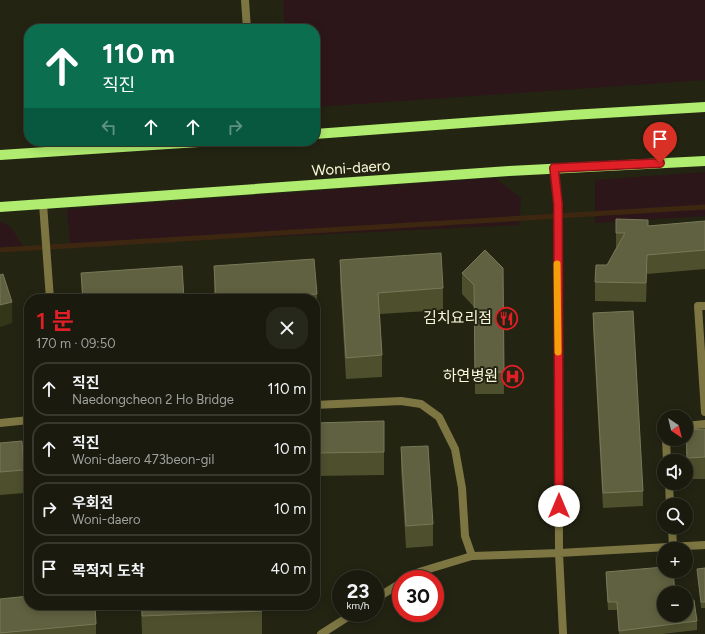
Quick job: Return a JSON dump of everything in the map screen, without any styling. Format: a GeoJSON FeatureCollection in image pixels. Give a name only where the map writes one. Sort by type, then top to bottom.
{"type":"FeatureCollection","features":[{"type":"Feature","properties":{"kind":"main road"},"geometry":{"type":"LineString","coordinates":[[320,134],[571,115],[705,107]]}},
{"type":"Feature","properties":{"kind":"main road"},"geometry":{"type":"LineString","coordinates":[[0,155],[138,146]]}},
{"type":"Feature","properties":{"kind":"main road","name":"Woni-daero"},"geometry":{"type":"LineString","coordinates":[[0,207],[554,168],[705,161]]}},
{"type":"Feature","properties":{"kind":"street"},"geometry":{"type":"LineString","coordinates":[[245,0],[247,24]]}},
{"type":"Feature","properties":{"kind":"street"},"geometry":{"type":"LineString","coordinates":[[554,168],[558,204],[559,553],[563,634]]}},
{"type":"Feature","properties":{"kind":"street"},"geometry":{"type":"LineString","coordinates":[[44,204],[50,294]]}},
{"type":"Feature","properties":{"kind":"street"},"geometry":{"type":"LineString","coordinates":[[705,306],[698,306],[705,412]]}},
{"type":"Feature","properties":{"kind":"street"},"geometry":{"type":"LineString","coordinates":[[320,405],[401,401],[421,404],[439,417],[455,449],[462,488],[465,536],[472,556]]}},
{"type":"Feature","properties":{"kind":"street"},"geometry":{"type":"LineString","coordinates":[[0,423],[24,421]]}},
{"type":"Feature","properties":{"kind":"street"},"geometry":{"type":"LineString","coordinates":[[693,425],[705,424]]}},
{"type":"Feature","properties":{"kind":"street"},"geometry":{"type":"LineString","coordinates":[[693,546],[705,545]]}},
{"type":"Feature","properties":{"kind":"street"},"geometry":{"type":"LineString","coordinates":[[426,570],[472,556],[657,548]]}},
{"type":"Feature","properties":{"kind":"street"},"geometry":{"type":"LineString","coordinates":[[321,634],[340,622]]}},
{"type":"Feature","properties":{"kind":"shaded area"},"geometry":{"type":"Polygon","coordinates":[[[283,0],[705,0],[705,80],[320,107],[320,24],[285,24],[283,0]]]}},
{"type":"Feature","properties":{"kind":"shaded area"},"geometry":{"type":"Polygon","coordinates":[[[705,172],[705,216],[595,223],[595,180],[705,172]]]}},
{"type":"Feature","properties":{"kind":"shaded area"},"geometry":{"type":"Polygon","coordinates":[[[495,178],[521,198],[519,225],[70,246],[67,209],[495,178]]]}},
{"type":"Feature","properties":{"kind":"shaded area"},"geometry":{"type":"Polygon","coordinates":[[[0,221],[11,227],[23,247],[0,248],[0,221]]]}},
{"type":"Feature","properties":{"kind":"building"},"geometry":{"type":"Polygon","coordinates":[[[616,219],[648,220],[648,226],[705,221],[705,250],[647,255],[646,283],[595,282],[596,265],[607,265],[625,233],[616,233],[616,219]]]}},
{"type":"Feature","properties":{"kind":"building"},"geometry":{"type":"Polygon","coordinates":[[[485,250],[503,268],[504,372],[475,373],[474,285],[462,273],[485,250]]]}},
{"type":"Feature","properties":{"kind":"building"},"geometry":{"type":"Polygon","coordinates":[[[441,253],[443,288],[378,293],[382,355],[346,358],[340,260],[441,253]]]}},
{"type":"Feature","properties":{"kind":"building"},"geometry":{"type":"Polygon","coordinates":[[[314,259],[317,294],[216,294],[214,266],[314,259]]]}},
{"type":"Feature","properties":{"kind":"building"},"geometry":{"type":"Polygon","coordinates":[[[182,266],[184,294],[83,294],[81,273],[182,266]]]}},
{"type":"Feature","properties":{"kind":"building"},"geometry":{"type":"Polygon","coordinates":[[[3,274],[12,302],[0,305],[0,275],[3,274]]]}},
{"type":"Feature","properties":{"kind":"building"},"geometry":{"type":"Polygon","coordinates":[[[633,311],[643,491],[603,493],[593,313],[633,311]]]}},
{"type":"Feature","properties":{"kind":"building"},"geometry":{"type":"Polygon","coordinates":[[[384,421],[384,452],[320,453],[320,423],[384,421]]]}},
{"type":"Feature","properties":{"kind":"building"},"geometry":{"type":"Polygon","coordinates":[[[705,429],[705,457],[693,458],[693,454],[687,454],[687,446],[693,446],[693,430],[705,429]]]}},
{"type":"Feature","properties":{"kind":"building"},"geometry":{"type":"Polygon","coordinates":[[[22,441],[24,470],[0,472],[0,443],[22,441]]]}},
{"type":"Feature","properties":{"kind":"building"},"geometry":{"type":"Polygon","coordinates":[[[428,446],[433,524],[406,526],[401,447],[428,446]]]}},
{"type":"Feature","properties":{"kind":"building"},"geometry":{"type":"Polygon","coordinates":[[[657,568],[657,578],[674,578],[674,586],[657,586],[657,622],[689,622],[619,631],[617,602],[608,602],[606,572],[657,568]]]}},
{"type":"Feature","properties":{"kind":"building"},"geometry":{"type":"Polygon","coordinates":[[[705,568],[705,602],[701,602],[697,569],[705,568]]]}},
{"type":"Feature","properties":{"kind":"building"},"geometry":{"type":"Polygon","coordinates":[[[24,597],[24,610],[95,610],[96,624],[0,633],[0,599],[24,597]]]}},
{"type":"Feature","properties":{"kind":"building"},"geometry":{"type":"Polygon","coordinates":[[[693,600],[694,600],[697,621],[693,622],[693,600]]]}},
{"type":"Feature","properties":{"kind":"building"},"geometry":{"type":"Polygon","coordinates":[[[142,610],[262,610],[262,611],[142,616],[142,610]]]}},
{"type":"Feature","properties":{"kind":"waterway"},"geometry":{"type":"LineString","coordinates":[[0,250],[705,207]]}},
{"type":"Feature","properties":{"kind":"slow traffic"},"geometry":{"type":"LineString","coordinates":[[557,264],[558,352]]}},
{"type":"Feature","properties":{"kind":"place","name":"김치요리점"},"geometry":{"type":"Point","coordinates":[507,318]}},
{"type":"Feature","properties":{"kind":"place","name":"하연병원"},"geometry":{"type":"Point","coordinates":[513,376]}},
{"type":"Feature","properties":{"kind":"route"},"geometry":{"type":"LineString","coordinates":[[559,506],[558,204],[554,168],[660,163]]}}]}
